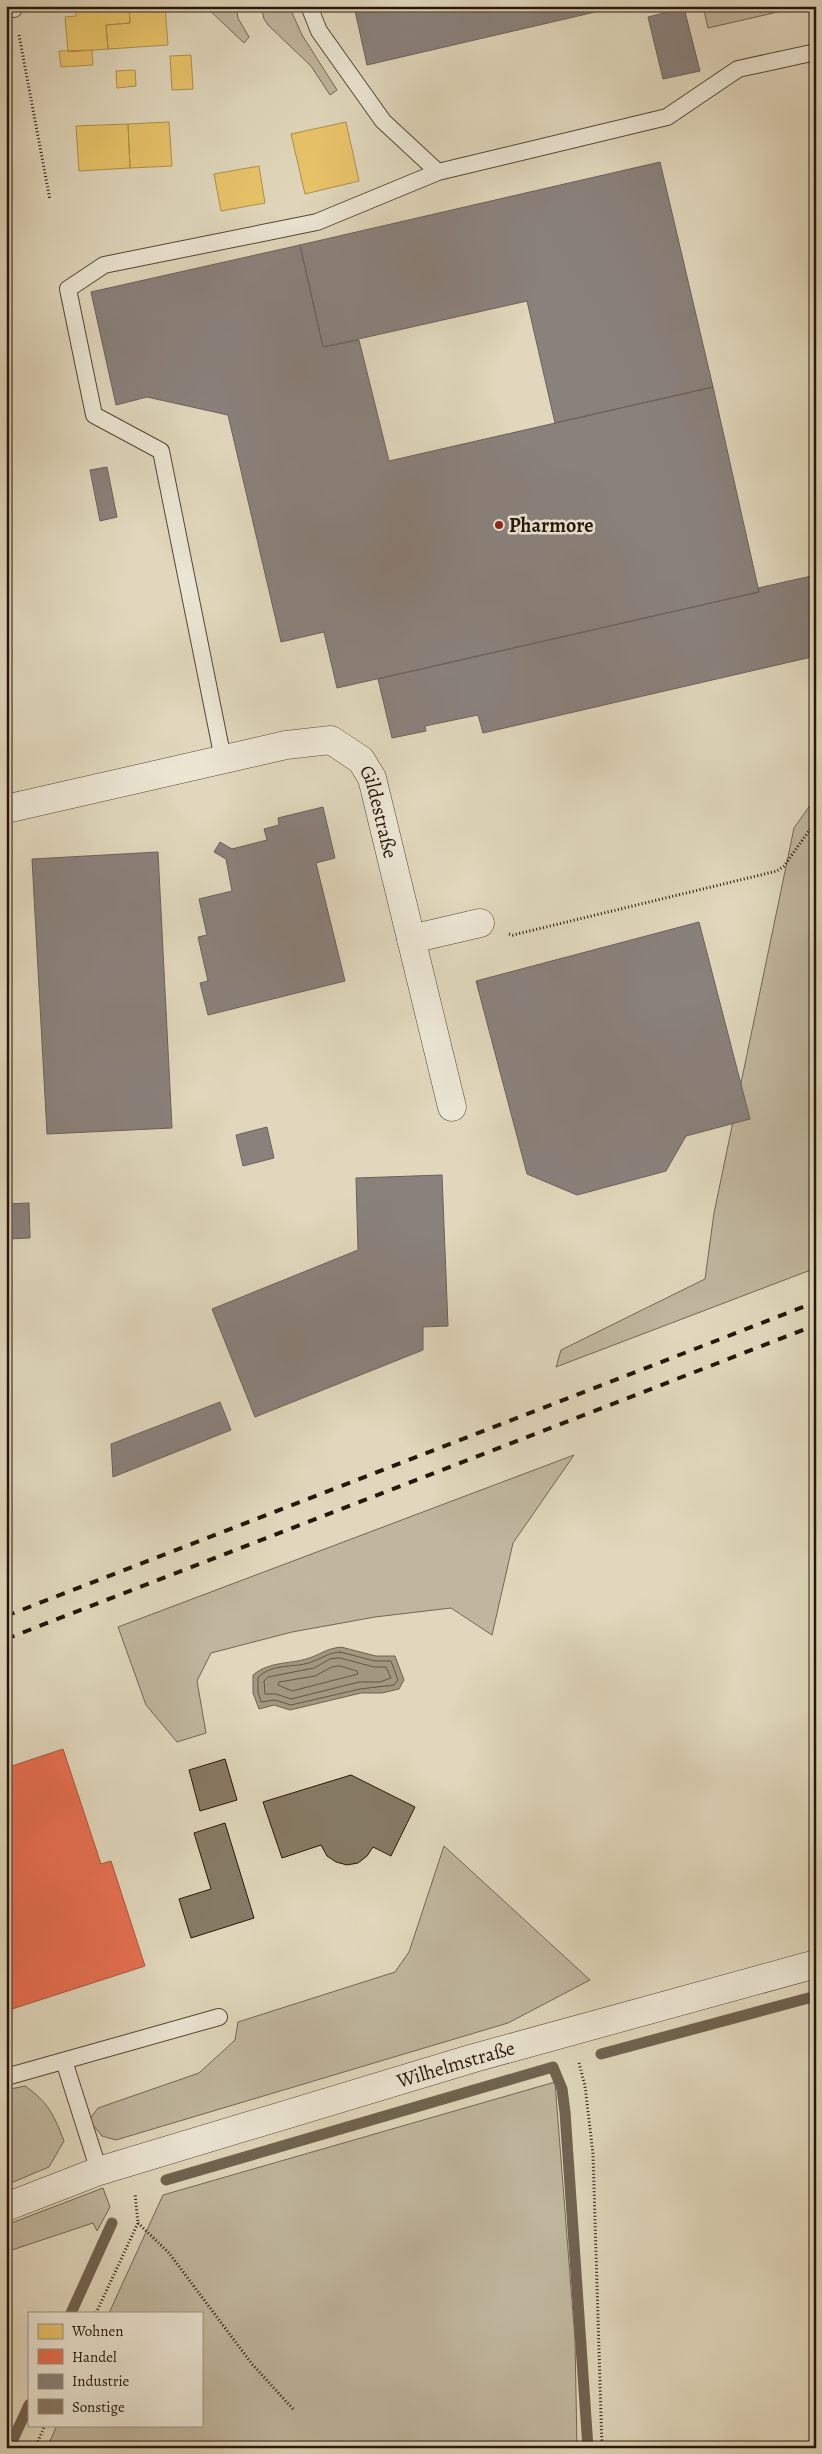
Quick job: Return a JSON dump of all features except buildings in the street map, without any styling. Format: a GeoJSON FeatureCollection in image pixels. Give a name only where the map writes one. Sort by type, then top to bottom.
{"type":"FeatureCollection","features":[{"type":"Feature","properties":{"kind":"street","name":"Gildestraße"},"geometry":{"type":"LineString","coordinates":[[6,809],[286,744],[331,740],[361,760],[372,778],[452,1107]]}},
{"type":"Feature","properties":{"kind":"street"},"geometry":{"type":"LineString","coordinates":[[411,939],[480,923]]}},
{"type":"Feature","properties":{"kind":"street","name":"Wilhelmstraße"},"geometry":{"type":"LineString","coordinates":[[6,2207],[99,2171],[129,2162],[571,2031],[816,1964]]}},
{"type":"Feature","properties":{"kind":"lane"},"geometry":{"type":"LineString","coordinates":[[309,6],[318,31],[383,122],[438,172]]}},
{"type":"Feature","properties":{"kind":"lane"},"geometry":{"type":"LineString","coordinates":[[223,759],[161,451],[94,415],[68,289],[104,265],[317,222],[438,172],[667,117],[738,69],[816,52]]}},
{"type":"Feature","properties":{"kind":"lane"},"geometry":{"type":"LineString","coordinates":[[6,2077],[219,2017]]}},
{"type":"Feature","properties":{"kind":"lane"},"geometry":{"type":"LineString","coordinates":[[64,2061],[99,2171]]}},
{"type":"Feature","properties":{"kind":"path"},"geometry":{"type":"LineString","coordinates":[[14,8],[50,200]]}},
{"type":"Feature","properties":{"kind":"path"},"geometry":{"type":"LineString","coordinates":[[480,923],[513,935],[777,871],[784,866],[816,822]]}},
{"type":"Feature","properties":{"kind":"path"},"geometry":{"type":"LineString","coordinates":[[571,2031],[585,2086],[593,2154],[602,2448]]}},
{"type":"Feature","properties":{"kind":"path"},"geometry":{"type":"LineString","coordinates":[[96,2312],[138,2223],[129,2162]]}},
{"type":"Feature","properties":{"kind":"path"},"geometry":{"type":"LineString","coordinates":[[138,2223],[168,2253],[252,2364],[293,2409]]}},
{"type":"Feature","properties":{"kind":"path"},"geometry":{"type":"LineString","coordinates":[[34,2448],[45,2426]]}},
{"type":"Feature","properties":{"kind":"shaded area"},"geometry":{"type":"Polygon","coordinates":[[[205,6],[236,6],[238,18],[249,37],[244,43],[205,6]]]}},
{"type":"Feature","properties":{"kind":"shaded area"},"geometry":{"type":"Polygon","coordinates":[[[261,6],[289,6],[302,35],[337,90],[330,95],[311,66],[268,25],[264,19],[261,6]]]}},
{"type":"Feature","properties":{"kind":"shaded area"},"geometry":{"type":"Polygon","coordinates":[[[703,6],[804,6],[708,28],[703,6]]]}},
{"type":"Feature","properties":{"kind":"shaded area"},"geometry":{"type":"Polygon","coordinates":[[[816,797],[816,1268],[556,1367],[561,1350],[705,1279],[714,1213],[794,828],[816,797]]]}},
{"type":"Feature","properties":{"kind":"shaded area"},"geometry":{"type":"Polygon","coordinates":[[[574,1455],[513,1543],[492,1635],[451,1608],[375,1617],[292,1632],[211,1653],[197,1681],[206,1733],[177,1742],[146,1705],[118,1627],[574,1455]]]}},
{"type":"Feature","properties":{"kind":"shaded area"},"geometry":{"type":"Polygon","coordinates":[[[444,1846],[590,1980],[508,2023],[116,2140],[102,2136],[89,2120],[98,2108],[199,2073],[235,2040],[238,2022],[395,1972],[409,1952],[444,1846]]]}},
{"type":"Feature","properties":{"kind":"shaded area"},"geometry":{"type":"Polygon","coordinates":[[[555,2082],[575,2340],[577,2448],[47,2448],[57,2426],[202,2426],[202,2312],[109,2312],[163,2195],[555,2082]]]}},
{"type":"Feature","properties":{"kind":"shaded area"},"geometry":{"type":"Polygon","coordinates":[[[25,2086],[45,2104],[57,2124],[64,2141],[49,2167],[6,2185],[6,2090],[25,2086]]]}},
{"type":"Feature","properties":{"kind":"shaded area"},"geometry":{"type":"Polygon","coordinates":[[[103,2188],[110,2207],[97,2231],[93,2223],[6,2252],[6,2225],[103,2188]]]}},
{"type":"Feature","properties":{"kind":"water"},"geometry":{"type":"Polygon","coordinates":[[[341,1647],[376,1656],[395,1656],[404,1680],[399,1689],[382,1693],[361,1693],[290,1710],[274,1705],[259,1709],[253,1693],[253,1675],[267,1667],[312,1657],[341,1647]]]}},
{"type":"Feature","properties":{"kind":"waterway"},"geometry":{"type":"LineString","coordinates":[[601,2054],[816,1996]]}},
{"type":"Feature","properties":{"kind":"waterway"},"geometry":{"type":"LineString","coordinates":[[166,2180],[553,2067],[562,2089],[565,2112],[588,2448]]}},
{"type":"Feature","properties":{"kind":"waterway"},"geometry":{"type":"LineString","coordinates":[[71,2312],[112,2223]]}},
{"type":"Feature","properties":{"kind":"waterway"},"geometry":{"type":"LineString","coordinates":[[9,2448],[28,2407]]}},
{"type":"Feature","properties":{"kind":"railway"},"geometry":{"type":"LineString","coordinates":[[6,1616],[816,1302]]}},
{"type":"Feature","properties":{"kind":"railway"},"geometry":{"type":"LineString","coordinates":[[6,1639],[816,1325]]}},
{"type":"Feature","properties":{"kind":"place","name":"Pharmore"},"geometry":{"type":"Point","coordinates":[499,525]}}]}
